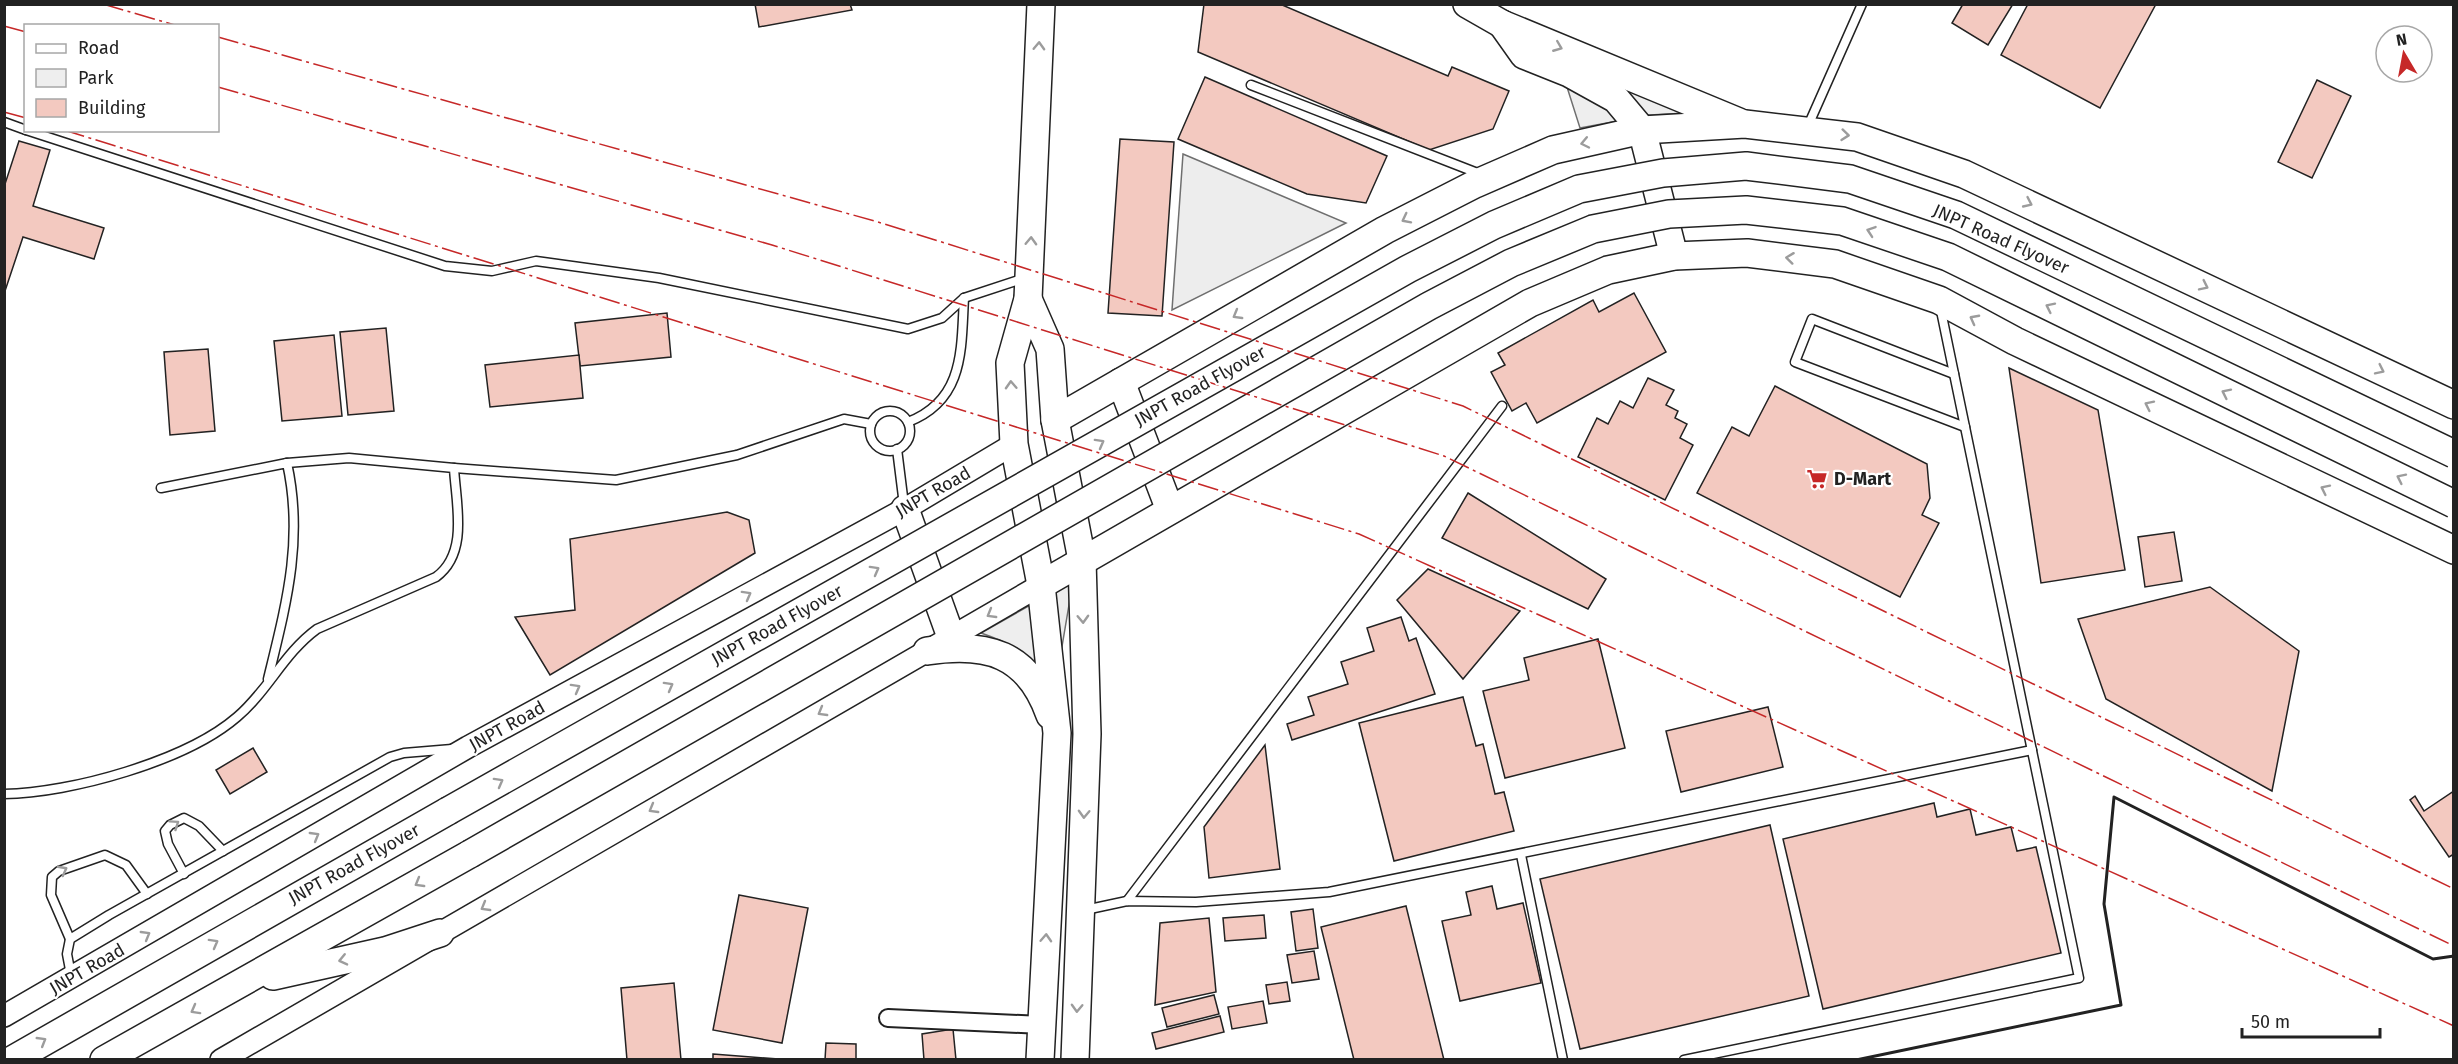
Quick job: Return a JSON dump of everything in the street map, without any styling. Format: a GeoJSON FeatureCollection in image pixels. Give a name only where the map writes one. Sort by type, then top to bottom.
{"type":"FeatureCollection","features":[{"type":"Feature","properties":{"kind":"highway"},"geometry":{"type":"LineString","coordinates":[[1040,1059],[1057,733],[1041,585],[1014,444],[1010,363],[1029,288],[1041,4]]}},
{"type":"Feature","properties":{"kind":"highway"},"geometry":{"type":"LineString","coordinates":[[1467,4],[1502,24],[1745,124]]}},
{"type":"Feature","properties":{"kind":"highway"},"geometry":{"type":"LineString","coordinates":[[1502,24],[1524,55],[1569,73],[1616,99],[1642,130],[1674,256]]}},
{"type":"Feature","properties":{"kind":"highway"},"geometry":{"type":"LineString","coordinates":[[1055,420],[1385,230],[1489,177],[1553,150],[1642,130],[1745,124],[1857,136],[1964,174],[2454,405]]}},
{"type":"Feature","properties":{"kind":"highway","name":"JNPT Road Flyover"},"geometry":{"type":"LineString","coordinates":[[12,1059],[1407,269],[1494,225],[1579,189],[1663,173],[1746,166],[1850,179],[1956,215],[2454,454]]}},
{"type":"Feature","properties":{"kind":"highway"},"geometry":{"type":"LineString","coordinates":[[104,1059],[245,982],[1429,306],[1511,263],[1593,229],[1670,214],[1746,210],[1842,221],[1948,257],[2454,504]]}},
{"type":"Feature","properties":{"kind":"highway"},"geometry":{"type":"LineString","coordinates":[[1041,585],[1530,303],[1608,270],[1674,256],[1747,253],[1835,264],[1939,300],[2026,346],[2454,550]]}},
{"type":"Feature","properties":{"kind":"highway"},"geometry":{"type":"LineString","coordinates":[[1029,288],[1050,349],[1055,420],[1082,560],[1087,734],[1075,1059]]}},
{"type":"Feature","properties":{"kind":"highway"},"geometry":{"type":"LineString","coordinates":[[1121,382],[1170,510]]}},
{"type":"Feature","properties":{"kind":"highway"},"geometry":{"type":"LineString","coordinates":[[905,509],[951,637]]}},
{"type":"Feature","properties":{"kind":"highway"},"geometry":{"type":"LineString","coordinates":[[927,651],[973,647],[1010,659],[1033,683],[1048,708],[1057,733]]}},
{"type":"Feature","properties":{"kind":"highway"},"geometry":{"type":"LineString","coordinates":[[245,982],[385,951],[440,933]]}},
{"type":"Feature","properties":{"kind":"street","name":"JNPT Road"},"geometry":{"type":"LineString","coordinates":[[4,1016],[468,747],[905,509],[1014,444]]}},
{"type":"Feature","properties":{"kind":"street"},"geometry":{"type":"LineString","coordinates":[[222,1059],[1041,585]]}},
{"type":"Feature","properties":{"kind":"street"},"geometry":{"type":"LineString","coordinates":[[888,1018],[1042,1025]]}},
{"type":"Feature","properties":{"kind":"lane"},"geometry":{"type":"LineString","coordinates":[[1806,131],[1862,4]]}},
{"type":"Feature","properties":{"kind":"lane"},"geometry":{"type":"LineString","coordinates":[[1251,85],[1489,177]]}},
{"type":"Feature","properties":{"kind":"lane"},"geometry":{"type":"LineString","coordinates":[[4,122],[24,129]]}},
{"type":"Feature","properties":{"kind":"lane"},"geometry":{"type":"LineString","coordinates":[[32,132],[445,266],[492,271],[536,261],[659,278],[908,329],[942,318],[964,298],[1029,288]]}},
{"type":"Feature","properties":{"kind":"lane"},"geometry":{"type":"LineString","coordinates":[[908,422],[923,416],[952,387],[961,355],[964,298]]}},
{"type":"Feature","properties":{"kind":"lane"},"geometry":{"type":"LineString","coordinates":[[1684,1059],[2079,978],[1939,300]]}},
{"type":"Feature","properties":{"kind":"lane"},"geometry":{"type":"LineString","coordinates":[[1954,374],[1812,319],[1795,362],[1965,427]]}},
{"type":"Feature","properties":{"kind":"lane"},"geometry":{"type":"LineString","coordinates":[[1127,902],[1502,406]]}},
{"type":"Feature","properties":{"kind":"lane"},"geometry":{"type":"LineString","coordinates":[[885,411],[898,413],[908,422],[910,435],[897,449],[884,450],[878,447],[870,437],[871,424],[874,418],[885,411]]}},
{"type":"Feature","properties":{"kind":"lane"},"geometry":{"type":"LineString","coordinates":[[161,488],[287,464],[349,458],[616,480],[737,455],[844,419],[871,424]]}},
{"type":"Feature","properties":{"kind":"lane"},"geometry":{"type":"LineString","coordinates":[[897,449],[905,509]]}},
{"type":"Feature","properties":{"kind":"lane"},"geometry":{"type":"LineString","coordinates":[[267,682],[284,613],[295,543],[295,510],[287,464]]}},
{"type":"Feature","properties":{"kind":"lane"},"geometry":{"type":"LineString","coordinates":[[4,794],[23,794],[122,774],[195,746],[237,717],[300,641],[317,628],[444,571],[456,549],[454,468]]}},
{"type":"Feature","properties":{"kind":"lane"},"geometry":{"type":"LineString","coordinates":[[70,939],[390,757],[404,753],[468,747]]}},
{"type":"Feature","properties":{"kind":"lane"},"geometry":{"type":"LineString","coordinates":[[1080,911],[1127,902],[1196,902],[1329,892],[2032,750]]}},
{"type":"Feature","properties":{"kind":"lane"},"geometry":{"type":"LineString","coordinates":[[184,874],[168,844],[165,831],[170,825],[184,818],[194,821],[223,851]]}},
{"type":"Feature","properties":{"kind":"lane"},"geometry":{"type":"LineString","coordinates":[[71,979],[68,954],[70,939],[51,895],[52,877],[59,871],[105,855],[126,865],[147,894]]}},
{"type":"Feature","properties":{"kind":"lane"},"geometry":{"type":"LineString","coordinates":[[1521,855],[1563,1059]]}},
{"type":"Feature","properties":{"kind":"green space"},"geometry":{"type":"Polygon","coordinates":[[[1548,52],[1687,113],[1650,115],[1580,128],[1567,87],[1548,52]]]}},
{"type":"Feature","properties":{"kind":"green space"},"geometry":{"type":"Polygon","coordinates":[[[1073,581],[1054,694],[1040,671],[1025,655],[1006,643],[981,633],[1073,581]]]}},
{"type":"Feature","properties":{"kind":"shaded area"},"geometry":{"type":"Polygon","coordinates":[[[1183,154],[1346,223],[1172,310],[1183,154]]]}},
{"type":"Feature","properties":{"kind":"building"},"geometry":{"type":"Polygon","coordinates":[[[755,4],[850,4],[852,10],[759,27],[755,4]]]}},
{"type":"Feature","properties":{"kind":"building"},"geometry":{"type":"Polygon","coordinates":[[[1204,4],[1280,4],[1448,76],[1452,67],[1509,91],[1493,129],[1429,150],[1198,52],[1204,4]]]}},
{"type":"Feature","properties":{"kind":"building"},"geometry":{"type":"Polygon","coordinates":[[[1963,4],[2013,4],[1988,45],[1952,23],[1963,4]]]}},
{"type":"Feature","properties":{"kind":"building"},"geometry":{"type":"Polygon","coordinates":[[[2028,4],[2156,4],[2100,108],[2001,55],[2028,4]]]}},
{"type":"Feature","properties":{"kind":"building"},"geometry":{"type":"Polygon","coordinates":[[[1205,77],[1387,156],[1366,203],[1307,194],[1178,139],[1205,77]]]}},
{"type":"Feature","properties":{"kind":"building"},"geometry":{"type":"Polygon","coordinates":[[[2317,80],[2351,96],[2312,178],[2278,162],[2317,80]]]}},
{"type":"Feature","properties":{"kind":"building"},"geometry":{"type":"Polygon","coordinates":[[[1120,139],[1174,142],[1162,316],[1108,313],[1120,139]]]}},
{"type":"Feature","properties":{"kind":"building"},"geometry":{"type":"Polygon","coordinates":[[[19,141],[50,150],[33,206],[104,228],[94,259],[23,237],[4,294],[4,187],[19,141]]]}},
{"type":"Feature","properties":{"kind":"building"},"geometry":{"type":"Polygon","coordinates":[[[1634,293],[1666,352],[1537,423],[1526,403],[1512,411],[1491,372],[1505,365],[1498,353],[1593,300],[1599,312],[1634,293]]]}},
{"type":"Feature","properties":{"kind":"building"},"geometry":{"type":"Polygon","coordinates":[[[667,313],[671,357],[580,366],[575,323],[667,313]]]}},
{"type":"Feature","properties":{"kind":"building"},"geometry":{"type":"Polygon","coordinates":[[[386,328],[394,411],[348,415],[340,332],[386,328]]]}},
{"type":"Feature","properties":{"kind":"building"},"geometry":{"type":"Polygon","coordinates":[[[334,335],[342,416],[282,421],[274,341],[334,335]]]}},
{"type":"Feature","properties":{"kind":"building"},"geometry":{"type":"Polygon","coordinates":[[[208,349],[215,431],[170,435],[164,352],[208,349]]]}},
{"type":"Feature","properties":{"kind":"building"},"geometry":{"type":"Polygon","coordinates":[[[579,355],[583,398],[490,407],[485,365],[579,355]]]}},
{"type":"Feature","properties":{"kind":"building"},"geometry":{"type":"Polygon","coordinates":[[[2009,368],[2098,410],[2125,570],[2041,583],[2009,368]]]}},
{"type":"Feature","properties":{"kind":"building"},"geometry":{"type":"Polygon","coordinates":[[[1648,378],[1674,390],[1666,405],[1678,411],[1675,418],[1687,424],[1680,438],[1693,445],[1665,500],[1578,457],[1597,418],[1608,424],[1620,401],[1633,408],[1648,378]]]}},
{"type":"Feature","properties":{"kind":"building","name":"D-Mart"},"geometry":{"type":"Polygon","coordinates":[[[1775,386],[1927,464],[1930,498],[1922,515],[1939,523],[1900,597],[1697,493],[1732,427],[1749,436],[1775,386]]]}},
{"type":"Feature","properties":{"kind":"building"},"geometry":{"type":"Polygon","coordinates":[[[1468,493],[1606,579],[1588,609],[1442,538],[1468,493]]]}},
{"type":"Feature","properties":{"kind":"building"},"geometry":{"type":"Polygon","coordinates":[[[727,512],[749,520],[755,553],[550,675],[515,617],[575,610],[570,539],[727,512]]]}},
{"type":"Feature","properties":{"kind":"building"},"geometry":{"type":"Polygon","coordinates":[[[2174,532],[2182,581],[2145,587],[2138,537],[2174,532]]]}},
{"type":"Feature","properties":{"kind":"building"},"geometry":{"type":"Polygon","coordinates":[[[1428,569],[1520,611],[1463,679],[1397,600],[1428,569]]]}},
{"type":"Feature","properties":{"kind":"building"},"geometry":{"type":"Polygon","coordinates":[[[2210,587],[2299,651],[2272,791],[2106,699],[2078,619],[2210,587]]]}},
{"type":"Feature","properties":{"kind":"building"},"geometry":{"type":"Polygon","coordinates":[[[1401,617],[1409,641],[1416,638],[1435,694],[1292,740],[1287,724],[1314,715],[1308,697],[1348,684],[1341,662],[1374,651],[1367,628],[1401,617]]]}},
{"type":"Feature","properties":{"kind":"building"},"geometry":{"type":"Polygon","coordinates":[[[1598,639],[1625,748],[1505,778],[1483,691],[1529,680],[1524,658],[1598,639]]]}},
{"type":"Feature","properties":{"kind":"building"},"geometry":{"type":"Polygon","coordinates":[[[1463,697],[1476,746],[1483,744],[1495,794],[1504,792],[1514,831],[1394,861],[1359,723],[1463,697]]]}},
{"type":"Feature","properties":{"kind":"building"},"geometry":{"type":"Polygon","coordinates":[[[1768,707],[1783,767],[1681,792],[1666,731],[1768,707]]]}},
{"type":"Feature","properties":{"kind":"building"},"geometry":{"type":"Polygon","coordinates":[[[1265,745],[1280,869],[1209,878],[1204,827],[1265,745]]]}},
{"type":"Feature","properties":{"kind":"building"},"geometry":{"type":"Polygon","coordinates":[[[253,748],[267,772],[230,794],[216,770],[253,748]]]}},
{"type":"Feature","properties":{"kind":"building"},"geometry":{"type":"Polygon","coordinates":[[[2454,791],[2454,854],[2449,857],[2410,800],[2415,796],[2424,811],[2454,791]]]}},
{"type":"Feature","properties":{"kind":"building"},"geometry":{"type":"Polygon","coordinates":[[[1934,803],[1937,817],[1970,809],[1976,835],[2011,827],[2017,851],[2036,847],[2061,953],[1823,1009],[1783,839],[1934,803]]]}},
{"type":"Feature","properties":{"kind":"building"},"geometry":{"type":"Polygon","coordinates":[[[1770,825],[1809,996],[1580,1049],[1540,879],[1770,825]]]}},
{"type":"Feature","properties":{"kind":"building"},"geometry":{"type":"Polygon","coordinates":[[[1492,886],[1497,909],[1523,903],[1541,983],[1460,1001],[1442,921],[1471,915],[1466,892],[1492,886]]]}},
{"type":"Feature","properties":{"kind":"building"},"geometry":{"type":"Polygon","coordinates":[[[739,895],[808,908],[782,1043],[713,1030],[739,895]]]}},
{"type":"Feature","properties":{"kind":"building"},"geometry":{"type":"Polygon","coordinates":[[[1406,906],[1444,1060],[1354,1060],[1321,927],[1406,906]]]}},
{"type":"Feature","properties":{"kind":"building"},"geometry":{"type":"Polygon","coordinates":[[[1313,909],[1318,948],[1296,951],[1291,912],[1313,909]]]}},
{"type":"Feature","properties":{"kind":"building"},"geometry":{"type":"Polygon","coordinates":[[[1264,915],[1266,938],[1225,941],[1223,918],[1264,915]]]}},
{"type":"Feature","properties":{"kind":"building"},"geometry":{"type":"Polygon","coordinates":[[[1209,918],[1216,992],[1155,1005],[1160,923],[1209,918]]]}},
{"type":"Feature","properties":{"kind":"building"},"geometry":{"type":"Polygon","coordinates":[[[1314,951],[1319,979],[1292,983],[1287,955],[1314,951]]]}},
{"type":"Feature","properties":{"kind":"building"},"geometry":{"type":"Polygon","coordinates":[[[1287,982],[1290,1001],[1269,1004],[1266,985],[1287,982]]]}},
{"type":"Feature","properties":{"kind":"building"},"geometry":{"type":"Polygon","coordinates":[[[674,983],[681,1060],[627,1060],[621,988],[674,983]]]}},
{"type":"Feature","properties":{"kind":"building"},"geometry":{"type":"Polygon","coordinates":[[[1214,995],[1219,1014],[1167,1027],[1162,1008],[1214,995]]]}},
{"type":"Feature","properties":{"kind":"building"},"geometry":{"type":"Polygon","coordinates":[[[1263,1001],[1267,1023],[1232,1029],[1228,1007],[1263,1001]]]}},
{"type":"Feature","properties":{"kind":"building"},"geometry":{"type":"Polygon","coordinates":[[[1220,1016],[1224,1032],[1156,1049],[1152,1033],[1220,1016]]]}},
{"type":"Feature","properties":{"kind":"building"},"geometry":{"type":"Polygon","coordinates":[[[953,1029],[956,1060],[924,1060],[922,1034],[953,1029]]]}},
{"type":"Feature","properties":{"kind":"building"},"geometry":{"type":"Polygon","coordinates":[[[826,1043],[856,1044],[856,1060],[825,1060],[826,1043]]]}},
{"type":"Feature","properties":{"kind":"building"},"geometry":{"type":"Polygon","coordinates":[[[713,1054],[778,1059],[778,1060],[713,1060],[713,1054]]]}},
{"type":"Feature","properties":{"kind":"wall"},"geometry":{"type":"LineString","coordinates":[[1856,1060],[2121,1005],[2104,904],[2114,797],[2433,959],[2454,956]]}},
{"type":"Feature","properties":{"kind":"power"},"geometry":{"type":"LineString","coordinates":[[103,4],[171,24]]}},
{"type":"Feature","properties":{"kind":"power"},"geometry":{"type":"LineString","coordinates":[[4,26],[24,31]]}},
{"type":"Feature","properties":{"kind":"power"},"geometry":{"type":"LineString","coordinates":[[219,37],[878,222],[1463,406],[2454,889]]}},
{"type":"Feature","properties":{"kind":"power"},"geometry":{"type":"LineString","coordinates":[[219,87],[772,245],[1444,456],[2454,946]]}},
{"type":"Feature","properties":{"kind":"power"},"geometry":{"type":"LineString","coordinates":[[4,112],[24,117]]}},
{"type":"Feature","properties":{"kind":"power"},"geometry":{"type":"LineString","coordinates":[[70,132],[1359,534],[2454,1026]]}},
{"type":"Feature","properties":{"kind":"place","name":"D-Mart"},"geometry":{"type":"Point","coordinates":[1817,479]}}]}
